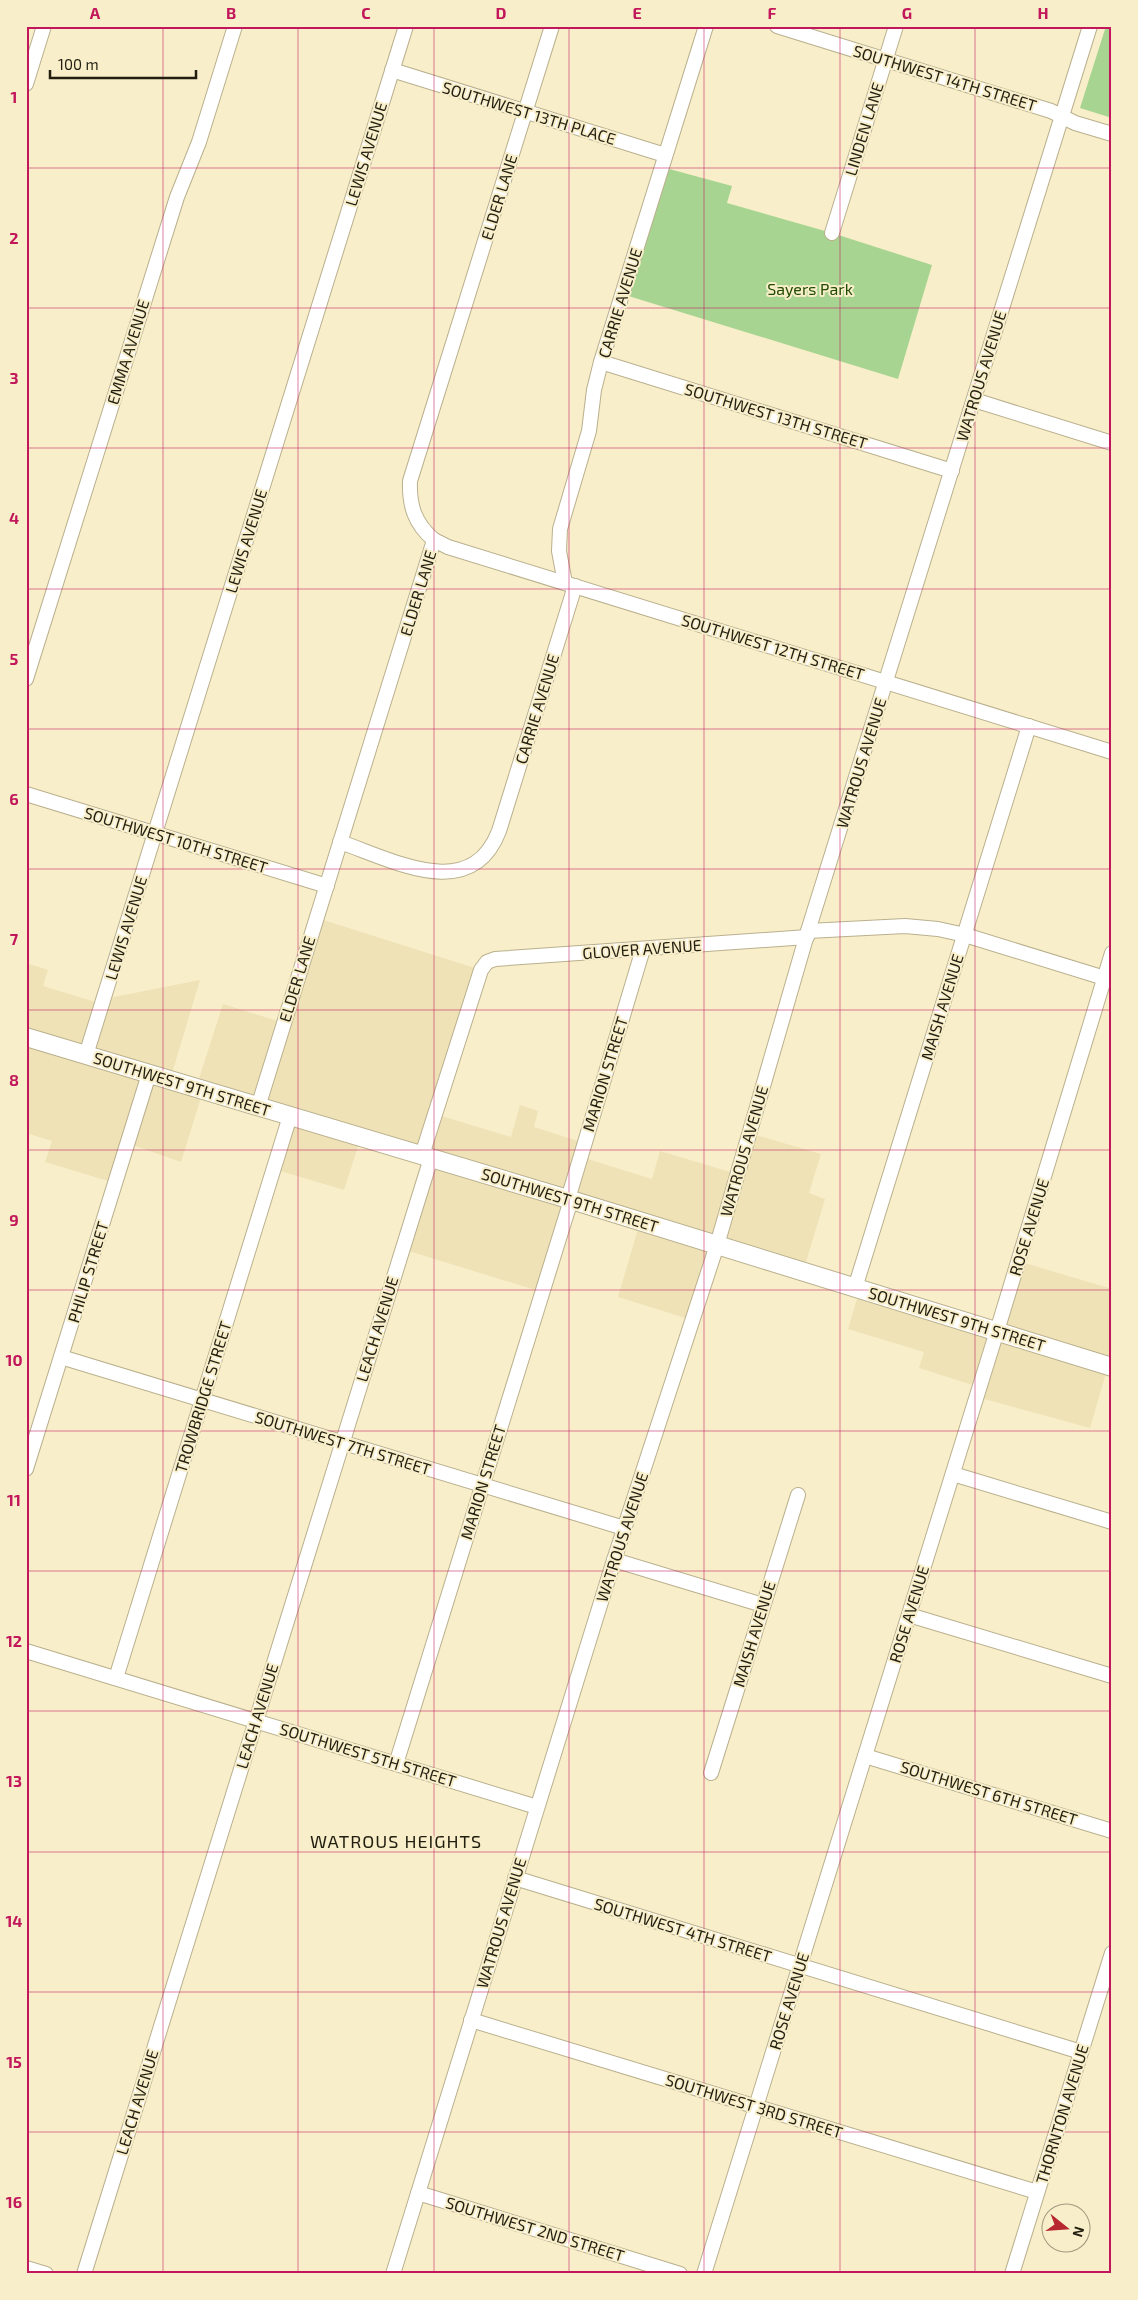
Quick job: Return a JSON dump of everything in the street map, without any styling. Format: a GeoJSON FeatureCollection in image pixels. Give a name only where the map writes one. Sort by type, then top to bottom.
{"type":"FeatureCollection","features":[{"type":"Feature","properties":{"kind":"main road","name":"SOUTHWEST 9TH STREET"},"geometry":{"type":"LineString","coordinates":[[26,1037],[569,1199],[1112,1367]]}},
{"type":"Feature","properties":{"kind":"street"},"geometry":{"type":"LineString","coordinates":[[26,84],[44,26]]}},
{"type":"Feature","properties":{"kind":"street","name":"EMMA AVENUE"},"geometry":{"type":"LineString","coordinates":[[26,679],[177,196],[199,142],[235,26]]}},
{"type":"Feature","properties":{"kind":"street","name":"LEWIS AVENUE"},"geometry":{"type":"LineString","coordinates":[[86,1056],[406,26]]}},
{"type":"Feature","properties":{"kind":"street","name":"ELDER LANE"},"geometry":{"type":"LineString","coordinates":[[258,1107],[434,540],[423,531],[414,516],[409,498],[410,481],[552,26]]}},
{"type":"Feature","properties":{"kind":"street","name":"CARRIE AVENUE"},"geometry":{"type":"LineString","coordinates":[[340,842],[415,868],[437,872],[454,872],[470,868],[483,859],[493,846],[499,831],[570,585],[559,551],[560,529],[589,431],[594,390],[601,362],[706,26]]}},
{"type":"Feature","properties":{"kind":"street","name":"SOUTHWEST 14TH STREET"},"geometry":{"type":"LineString","coordinates":[[777,26],[1063,116],[1075,123],[1112,134]]}},
{"type":"Feature","properties":{"kind":"street","name":"LINDEN LANE"},"geometry":{"type":"LineString","coordinates":[[832,233],[896,26]]}},
{"type":"Feature","properties":{"kind":"street","name":"WATROUS AVENUE"},"geometry":{"type":"LineString","coordinates":[[393,2274],[624,1528],[716,1245],[808,934],[1090,26]]}},
{"type":"Feature","properties":{"kind":"street","name":"SOUTHWEST 13TH PLACE"},"geometry":{"type":"LineString","coordinates":[[392,70],[665,155]]}},
{"type":"Feature","properties":{"kind":"street","name":"SOUTHWEST 13TH STREET"},"geometry":{"type":"LineString","coordinates":[[601,362],[952,471]]}},
{"type":"Feature","properties":{"kind":"street"},"geometry":{"type":"LineString","coordinates":[[974,400],[1112,444]]}},
{"type":"Feature","properties":{"kind":"street","name":"SOUTHWEST 12TH STREET"},"geometry":{"type":"LineString","coordinates":[[434,540],[448,547],[1112,752]]}},
{"type":"Feature","properties":{"kind":"street","name":"MAISH AVENUE"},"geometry":{"type":"LineString","coordinates":[[856,1288],[1029,726]]}},
{"type":"Feature","properties":{"kind":"street","name":"SOUTHWEST 10TH STREET"},"geometry":{"type":"LineString","coordinates":[[26,794],[326,886]]}},
{"type":"Feature","properties":{"kind":"street","name":"GLOVER AVENUE"},"geometry":{"type":"LineString","coordinates":[[481,970],[487,962],[495,959],[643,949],[905,926],[938,929],[965,935],[1108,979]]}},
{"type":"Feature","properties":{"kind":"street","name":"MARION STREET"},"geometry":{"type":"LineString","coordinates":[[396,1764],[569,1199],[643,949]]}},
{"type":"Feature","properties":{"kind":"street","name":"ROSE AVENUE"},"geometry":{"type":"LineString","coordinates":[[704,2274],[1108,979],[1112,953]]}},
{"type":"Feature","properties":{"kind":"street","name":"LEACH AVENUE"},"geometry":{"type":"LineString","coordinates":[[84,2274],[342,1442],[481,970]]}},
{"type":"Feature","properties":{"kind":"street","name":"PHILIP STREET"},"geometry":{"type":"LineString","coordinates":[[26,1469],[148,1074]]}},
{"type":"Feature","properties":{"kind":"street","name":"TROWBRIDGE STREET"},"geometry":{"type":"LineString","coordinates":[[116,1678],[290,1116]]}},
{"type":"Feature","properties":{"kind":"street","name":"SOUTHWEST 7TH STREET"},"geometry":{"type":"LineString","coordinates":[[61,1357],[624,1528]]}},
{"type":"Feature","properties":{"kind":"street"},"geometry":{"type":"LineString","coordinates":[[953,1474],[1112,1522]]}},
{"type":"Feature","properties":{"kind":"street","name":"MAISH AVENUE"},"geometry":{"type":"LineString","coordinates":[[711,1773],[798,1495]]}},
{"type":"Feature","properties":{"kind":"street"},"geometry":{"type":"LineString","coordinates":[[614,1560],[763,1605]]}},
{"type":"Feature","properties":{"kind":"street"},"geometry":{"type":"LineString","coordinates":[[909,1615],[1112,1676]]}},
{"type":"Feature","properties":{"kind":"street","name":"SOUTHWEST 5TH STREET"},"geometry":{"type":"LineString","coordinates":[[26,1651],[537,1807]]}},
{"type":"Feature","properties":{"kind":"street","name":"SOUTHWEST 6TH STREET"},"geometry":{"type":"LineString","coordinates":[[865,1756],[1112,1831]]}},
{"type":"Feature","properties":{"kind":"street","name":"SOUTHWEST 4TH STREET"},"geometry":{"type":"LineString","coordinates":[[515,1878],[1081,2052]]}},
{"type":"Feature","properties":{"kind":"street","name":"THORNTON AVENUE"},"geometry":{"type":"LineString","coordinates":[[1012,2274],[1081,2052],[1107,1984],[1112,1953]]}},
{"type":"Feature","properties":{"kind":"street","name":"SOUTHWEST 3RD STREET"},"geometry":{"type":"LineString","coordinates":[[471,2020],[1037,2192]]}},
{"type":"Feature","properties":{"kind":"street","name":"SOUTHWEST 2ND STREET"},"geometry":{"type":"LineString","coordinates":[[418,2193],[680,2274]]}},
{"type":"Feature","properties":{"kind":"street"},"geometry":{"type":"LineString","coordinates":[[26,2268],[46,2274]]}},
{"type":"Feature","properties":{"kind":"shaded area"},"geometry":{"type":"Polygon","coordinates":[[[317,918],[481,970],[435,1114],[511,1137],[520,1105],[538,1111],[534,1127],[584,1143],[581,1157],[652,1179],[660,1151],[737,1174],[749,1133],[821,1154],[809,1193],[825,1199],[803,1272],[717,1245],[692,1320],[618,1297],[640,1222],[571,1200],[542,1292],[402,1249],[431,1158],[361,1137],[344,1190],[274,1169],[290,1117],[203,1091],[181,1162],[127,1143],[115,1183],[45,1162],[52,1141],[26,1133],[26,963],[48,970],[43,986],[102,1004],[104,999],[200,980],[170,1080],[196,1088],[223,1004],[284,1023],[317,918]]]}},
{"type":"Feature","properties":{"kind":"shaded area"},"geometry":{"type":"Polygon","coordinates":[[[1018,1261],[1112,1289],[1112,1367],[1108,1366],[1090,1428],[977,1397],[979,1387],[919,1368],[924,1352],[848,1329],[860,1289],[997,1331],[1018,1261]]]}},
{"type":"Feature","properties":{"kind":"green space"},"geometry":{"type":"Polygon","coordinates":[[[1106,26],[1112,26],[1112,118],[1080,108],[1106,26]]]}},
{"type":"Feature","properties":{"kind":"green space","name":"Sayers Park"},"geometry":{"type":"Polygon","coordinates":[[[662,167],[732,186],[727,203],[832,233],[932,265],[898,379],[622,294],[662,167]]]}},
{"type":"Feature","properties":{"kind":"district","name":"WATROUS HEIGHTS"},"geometry":{"type":"Point","coordinates":[396,1842]}}]}
